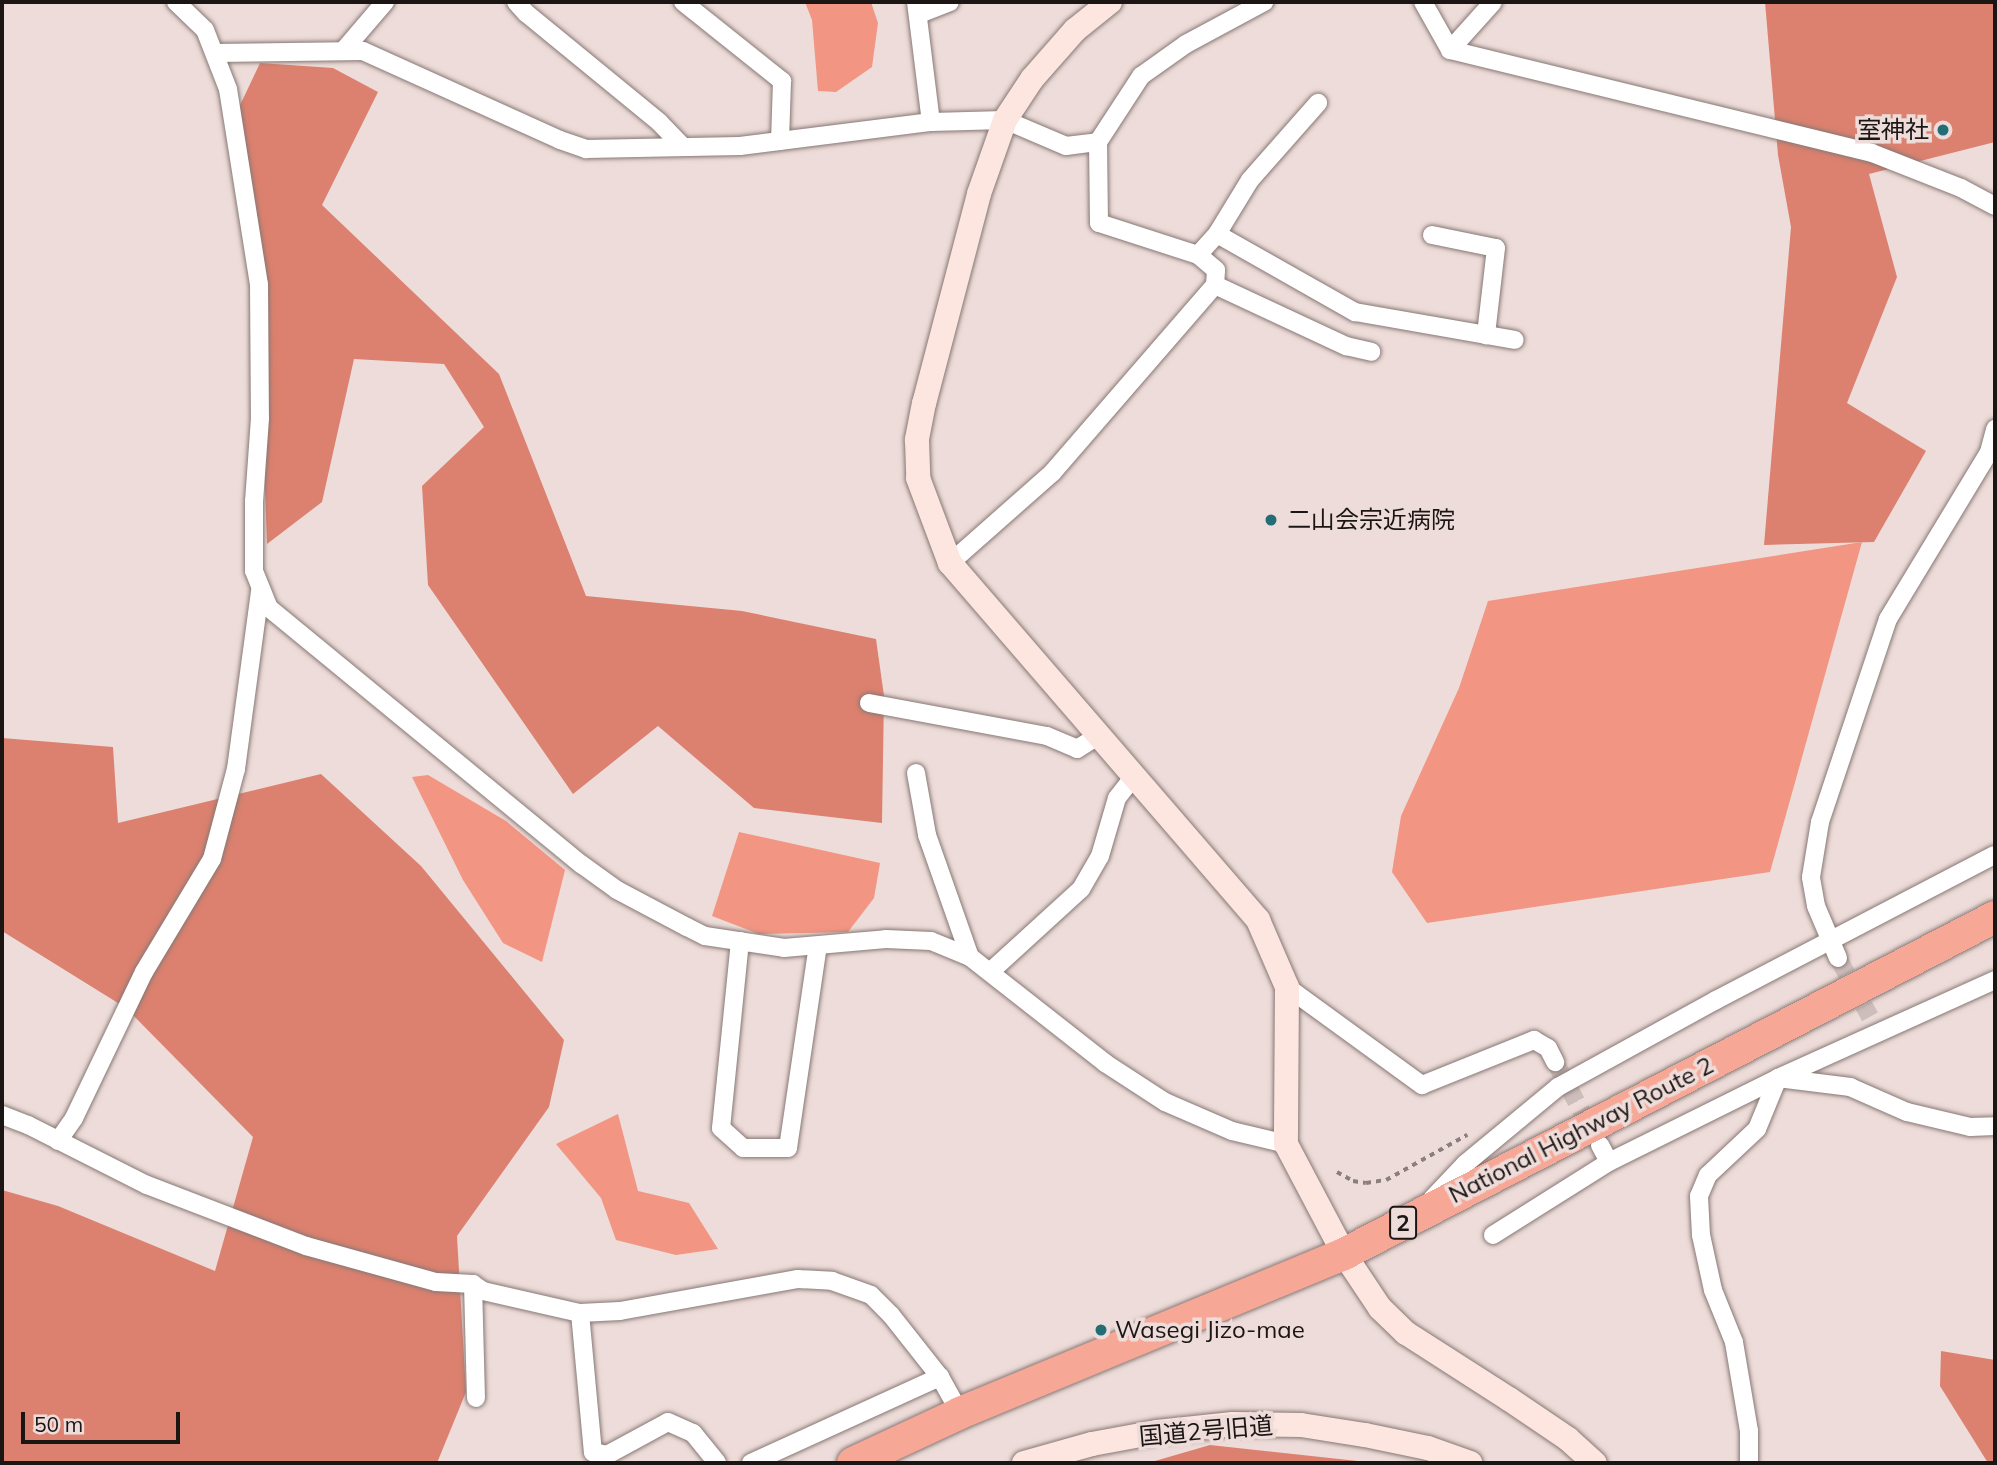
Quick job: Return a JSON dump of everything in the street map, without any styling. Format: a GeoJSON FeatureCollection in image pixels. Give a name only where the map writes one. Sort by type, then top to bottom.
{"type":"FeatureCollection","features":[{"type":"Feature","properties":{"kind":"highway"},"geometry":{"type":"LineString","coordinates":[[1936,947],[1995,910]]}},
{"type":"Feature","properties":{"kind":"highway","name":"National Highway Route 2"},"geometry":{"type":"LineString","coordinates":[[853,1463],[960,1413],[1344,1254],[1995,917]]}},
{"type":"Feature","properties":{"kind":"street"},"geometry":{"type":"LineString","coordinates":[[176,2],[205,30],[228,89],[258,284],[260,418],[254,501],[254,571],[269,608],[580,864],[617,890],[687,927],[705,936],[784,948],[886,939],[931,941],[970,957],[1105,1063],[1165,1102],[1232,1131],[1286,1144]]}},
{"type":"Feature","properties":{"kind":"street"},"geometry":{"type":"LineString","coordinates":[[343,51],[385,2]]}},
{"type":"Feature","properties":{"kind":"street"},"geometry":{"type":"LineString","coordinates":[[683,2],[782,81],[780,141]]}},
{"type":"Feature","properties":{"kind":"street"},"geometry":{"type":"LineString","coordinates":[[931,122],[917,8],[950,2]]}},
{"type":"Feature","properties":{"kind":"street"},"geometry":{"type":"LineString","coordinates":[[1110,2],[1075,30],[1032,79],[1005,120],[979,194],[924,403],[917,440],[919,478],[950,563],[1258,920],[1287,987],[1286,1144],[1344,1254],[1380,1308],[1406,1333],[1568,1439],[1595,1463]]}},
{"type":"Feature","properties":{"kind":"street"},"geometry":{"type":"LineString","coordinates":[[950,563],[1052,473],[1215,285],[1216,270],[1198,255],[1099,223],[1098,142],[1141,76],[1186,44],[1264,2]]}},
{"type":"Feature","properties":{"kind":"street"},"geometry":{"type":"LineString","coordinates":[[1423,2],[1450,50],[1872,153],[1961,188],[1995,206]]}},
{"type":"Feature","properties":{"kind":"street"},"geometry":{"type":"LineString","coordinates":[[1450,50],[1493,2]]}},
{"type":"Feature","properties":{"kind":"street"},"geometry":{"type":"LineString","coordinates":[[526,6],[659,122],[681,145]]}},
{"type":"Feature","properties":{"kind":"street"},"geometry":{"type":"LineString","coordinates":[[216,53],[363,51],[559,141],[586,149],[681,145],[740,146],[931,122],[1005,120],[1066,146],[1098,142]]}},
{"type":"Feature","properties":{"kind":"street"},"geometry":{"type":"LineString","coordinates":[[1198,255],[1217,234],[1250,180],[1318,103]]}},
{"type":"Feature","properties":{"kind":"street"},"geometry":{"type":"LineString","coordinates":[[1217,234],[1355,312],[1515,340]]}},
{"type":"Feature","properties":{"kind":"street"},"geometry":{"type":"LineString","coordinates":[[1432,234],[1496,248],[1486,335]]}},
{"type":"Feature","properties":{"kind":"street"},"geometry":{"type":"LineString","coordinates":[[1215,285],[1346,345],[1370,352]]}},
{"type":"Feature","properties":{"kind":"street"},"geometry":{"type":"LineString","coordinates":[[1835,950],[1815,906],[1811,877],[1820,822],[1888,619],[1989,452],[1995,429]]}},
{"type":"Feature","properties":{"kind":"street"},"geometry":{"type":"LineString","coordinates":[[58,1141],[74,1118],[144,972],[212,859],[236,769],[260,591]]}},
{"type":"Feature","properties":{"kind":"street"},"geometry":{"type":"LineString","coordinates":[[869,703],[1047,736],[1077,748],[1099,735]]}},
{"type":"Feature","properties":{"kind":"street"},"geometry":{"type":"LineString","coordinates":[[916,773],[928,835],[970,957]]}},
{"type":"Feature","properties":{"kind":"street"},"geometry":{"type":"LineString","coordinates":[[990,972],[1081,889],[1100,856],[1117,798],[1134,776]]}},
{"type":"Feature","properties":{"kind":"street"},"geometry":{"type":"LineString","coordinates":[[1418,1214],[1465,1164],[1558,1087],[1716,1000],[1835,950],[1995,855]]}},
{"type":"Feature","properties":{"kind":"street"},"geometry":{"type":"LineString","coordinates":[[740,941],[721,1128],[743,1148],[788,1148],[818,946]]}},
{"type":"Feature","properties":{"kind":"street"},"geometry":{"type":"LineString","coordinates":[[1493,1235],[1609,1162],[1778,1078],[1874,1025],[1995,980]]}},
{"type":"Feature","properties":{"kind":"street"},"geometry":{"type":"LineString","coordinates":[[1287,987],[1423,1085],[1534,1040],[1548,1048],[1555,1062]]}},
{"type":"Feature","properties":{"kind":"street"},"geometry":{"type":"LineString","coordinates":[[1778,1078],[1850,1087],[1907,1112],[1970,1127],[1995,1126]]}},
{"type":"Feature","properties":{"kind":"street"},"geometry":{"type":"LineString","coordinates":[[1749,1463],[1749,1432],[1734,1342],[1713,1290],[1701,1236],[1699,1196],[1708,1175],[1757,1129],[1778,1078]]}},
{"type":"Feature","properties":{"kind":"street"},"geometry":{"type":"LineString","coordinates":[[2,1115],[28,1125],[147,1185],[306,1246],[436,1282],[473,1284],[483,1291],[580,1313],[620,1311],[798,1279],[832,1281],[871,1295],[940,1377],[960,1413]]}},
{"type":"Feature","properties":{"kind":"street"},"geometry":{"type":"LineString","coordinates":[[1600,1145],[1609,1162]]}},
{"type":"Feature","properties":{"kind":"street"},"geometry":{"type":"LineString","coordinates":[[473,1284],[476,1398]]}},
{"type":"Feature","properties":{"kind":"street"},"geometry":{"type":"LineString","coordinates":[[580,1313],[593,1452],[607,1455],[668,1422],[693,1433],[716,1463]]}},
{"type":"Feature","properties":{"kind":"street"},"geometry":{"type":"LineString","coordinates":[[751,1463],[940,1377]]}},
{"type":"Feature","properties":{"kind":"street","name":"国道2号旧道"},"geometry":{"type":"LineString","coordinates":[[1024,1463],[1092,1444],[1157,1432],[1233,1424],[1301,1425],[1366,1435],[1428,1448],[1469,1463]]}},
{"type":"Feature","properties":{"kind":"shaded area"},"geometry":{"type":"Polygon","coordinates":[[[805,2],[871,2],[878,23],[872,67],[836,92],[818,91],[812,20],[805,2]]]}},
{"type":"Feature","properties":{"kind":"shaded area"},"geometry":{"type":"Polygon","coordinates":[[[1765,2],[1995,2],[1995,142],[1869,174],[1897,277],[1847,403],[1926,451],[1874,542],[1764,545],[1791,227],[1778,155],[1765,2]]]}},
{"type":"Feature","properties":{"kind":"shaded area"},"geometry":{"type":"Polygon","coordinates":[[[260,63],[333,68],[378,92],[322,205],[499,374],[586,596],[742,611],[876,639],[884,696],[882,823],[754,808],[658,726],[573,794],[428,585],[422,486],[484,427],[444,364],[354,359],[322,502],[267,544],[260,355],[233,120],[260,63]]]}},
{"type":"Feature","properties":{"kind":"shaded area"},"geometry":{"type":"Polygon","coordinates":[[[1862,542],[1770,872],[1427,923],[1392,872],[1401,816],[1459,688],[1488,601],[1862,542]]]}},
{"type":"Feature","properties":{"kind":"shaded area"},"geometry":{"type":"Polygon","coordinates":[[[2,738],[113,747],[118,823],[321,774],[421,866],[564,1040],[549,1107],[457,1236],[466,1392],[437,1463],[2,1463],[2,1190],[58,1206],[215,1271],[253,1137],[126,1008],[2,931],[2,738]]]}},
{"type":"Feature","properties":{"kind":"shaded area"},"geometry":{"type":"Polygon","coordinates":[[[428,775],[506,821],[565,870],[542,962],[503,943],[463,880],[412,777],[428,775]]]}},
{"type":"Feature","properties":{"kind":"shaded area"},"geometry":{"type":"Polygon","coordinates":[[[739,832],[880,863],[874,898],[848,932],[759,934],[712,916],[739,832]]]}},
{"type":"Feature","properties":{"kind":"shaded area"},"geometry":{"type":"Polygon","coordinates":[[[618,1114],[638,1191],[689,1203],[718,1249],[676,1255],[616,1240],[601,1198],[556,1144],[618,1114]]]}},
{"type":"Feature","properties":{"kind":"shaded area"},"geometry":{"type":"Polygon","coordinates":[[[1941,1351],[1995,1360],[1995,1463],[1988,1463],[1940,1386],[1941,1351]]]}},
{"type":"Feature","properties":{"kind":"shaded area"},"geometry":{"type":"Polygon","coordinates":[[[1210,1445],[1376,1463],[1148,1463],[1210,1445]]]}},
{"type":"Feature","properties":{"kind":"tunnel"},"geometry":{"type":"LineString","coordinates":[[1838,958],[1870,1017]]}},
{"type":"Feature","properties":{"kind":"tunnel"},"geometry":{"type":"LineString","coordinates":[[1555,1062],[1593,1133]]}},
{"type":"Feature","properties":{"kind":"place","name":"室神社"},"geometry":{"type":"Point","coordinates":[1943,130]}},
{"type":"Feature","properties":{"kind":"place","name":"二山会宗近病院"},"geometry":{"type":"Point","coordinates":[1271,520]}},
{"type":"Feature","properties":{"kind":"place","name":"Wasegi Jizo-mae"},"geometry":{"type":"Point","coordinates":[1101,1330]}}]}
